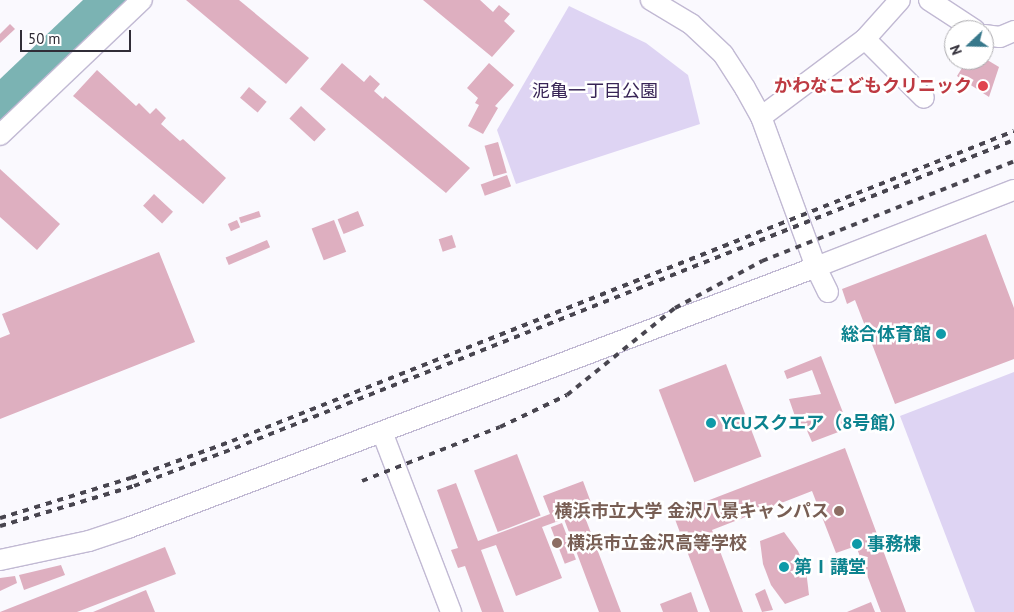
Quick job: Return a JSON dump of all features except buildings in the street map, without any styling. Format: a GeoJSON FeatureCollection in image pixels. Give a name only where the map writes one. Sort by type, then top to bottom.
{"type":"FeatureCollection","features":[{"type":"Feature","properties":{"kind":"street"},"geometry":{"type":"LineString","coordinates":[[0,135],[142,0]]}},
{"type":"Feature","properties":{"kind":"street"},"geometry":{"type":"LineString","coordinates":[[651,0],[692,24],[723,54],[761,117],[816,267],[828,292]]}},
{"type":"Feature","properties":{"kind":"street"},"geometry":{"type":"LineString","coordinates":[[761,117],[865,39],[884,8],[900,0]]}},
{"type":"Feature","properties":{"kind":"street"},"geometry":{"type":"LineString","coordinates":[[929,0],[960,20]]}},
{"type":"Feature","properties":{"kind":"street"},"geometry":{"type":"LineString","coordinates":[[994,36],[1000,37],[1014,31]]}},
{"type":"Feature","properties":{"kind":"street"},"geometry":{"type":"LineString","coordinates":[[865,39],[924,98]]}},
{"type":"Feature","properties":{"kind":"street"},"geometry":{"type":"LineString","coordinates":[[0,560],[80,543],[128,528],[1014,190]]}},
{"type":"Feature","properties":{"kind":"street"},"geometry":{"type":"LineString","coordinates":[[382,432],[451,612]]}},
{"type":"Feature","properties":{"kind":"green space","name":"泥亀一丁目公園"},"geometry":{"type":"Polygon","coordinates":[[[569,6],[646,43],[688,75],[700,124],[516,184],[497,130],[569,6]]]}},
{"type":"Feature","properties":{"kind":"green space"},"geometry":{"type":"Polygon","coordinates":[[[1014,372],[1014,612],[975,612],[900,416],[1014,372]]]}},
{"type":"Feature","properties":{"kind":"water"},"geometry":{"type":"Polygon","coordinates":[[[83,0],[131,0],[0,124],[0,79],[83,0]]]}},
{"type":"Feature","properties":{"kind":"railway"},"geometry":{"type":"LineString","coordinates":[[0,518],[131,478],[232,441],[1014,131]]}},
{"type":"Feature","properties":{"kind":"railway"},"geometry":{"type":"LineString","coordinates":[[0,526],[134,486],[235,448],[1014,140]]}},
{"type":"Feature","properties":{"kind":"railway"},"geometry":{"type":"LineString","coordinates":[[362,481],[500,427],[567,395],[675,308],[762,261],[1014,161]]}},
{"type":"Feature","properties":{"kind":"place","name":"かわなこどもクリニック"},"geometry":{"type":"Point","coordinates":[983,86]}},
{"type":"Feature","properties":{"kind":"place","name":"総合体育館"},"geometry":{"type":"Point","coordinates":[941,334]}},
{"type":"Feature","properties":{"kind":"place","name":"YCUスクエア（8号館）"},"geometry":{"type":"Point","coordinates":[711,423]}},
{"type":"Feature","properties":{"kind":"place","name":"横浜市立大学 金沢八景キャンパス"},"geometry":{"type":"Point","coordinates":[839,511]}},
{"type":"Feature","properties":{"kind":"place","name":"横浜市立金沢高等学校"},"geometry":{"type":"Point","coordinates":[557,543]}},
{"type":"Feature","properties":{"kind":"place","name":"事務棟"},"geometry":{"type":"Point","coordinates":[857,544]}},
{"type":"Feature","properties":{"kind":"place","name":"第Ⅰ講堂"},"geometry":{"type":"Point","coordinates":[784,567]}}]}
